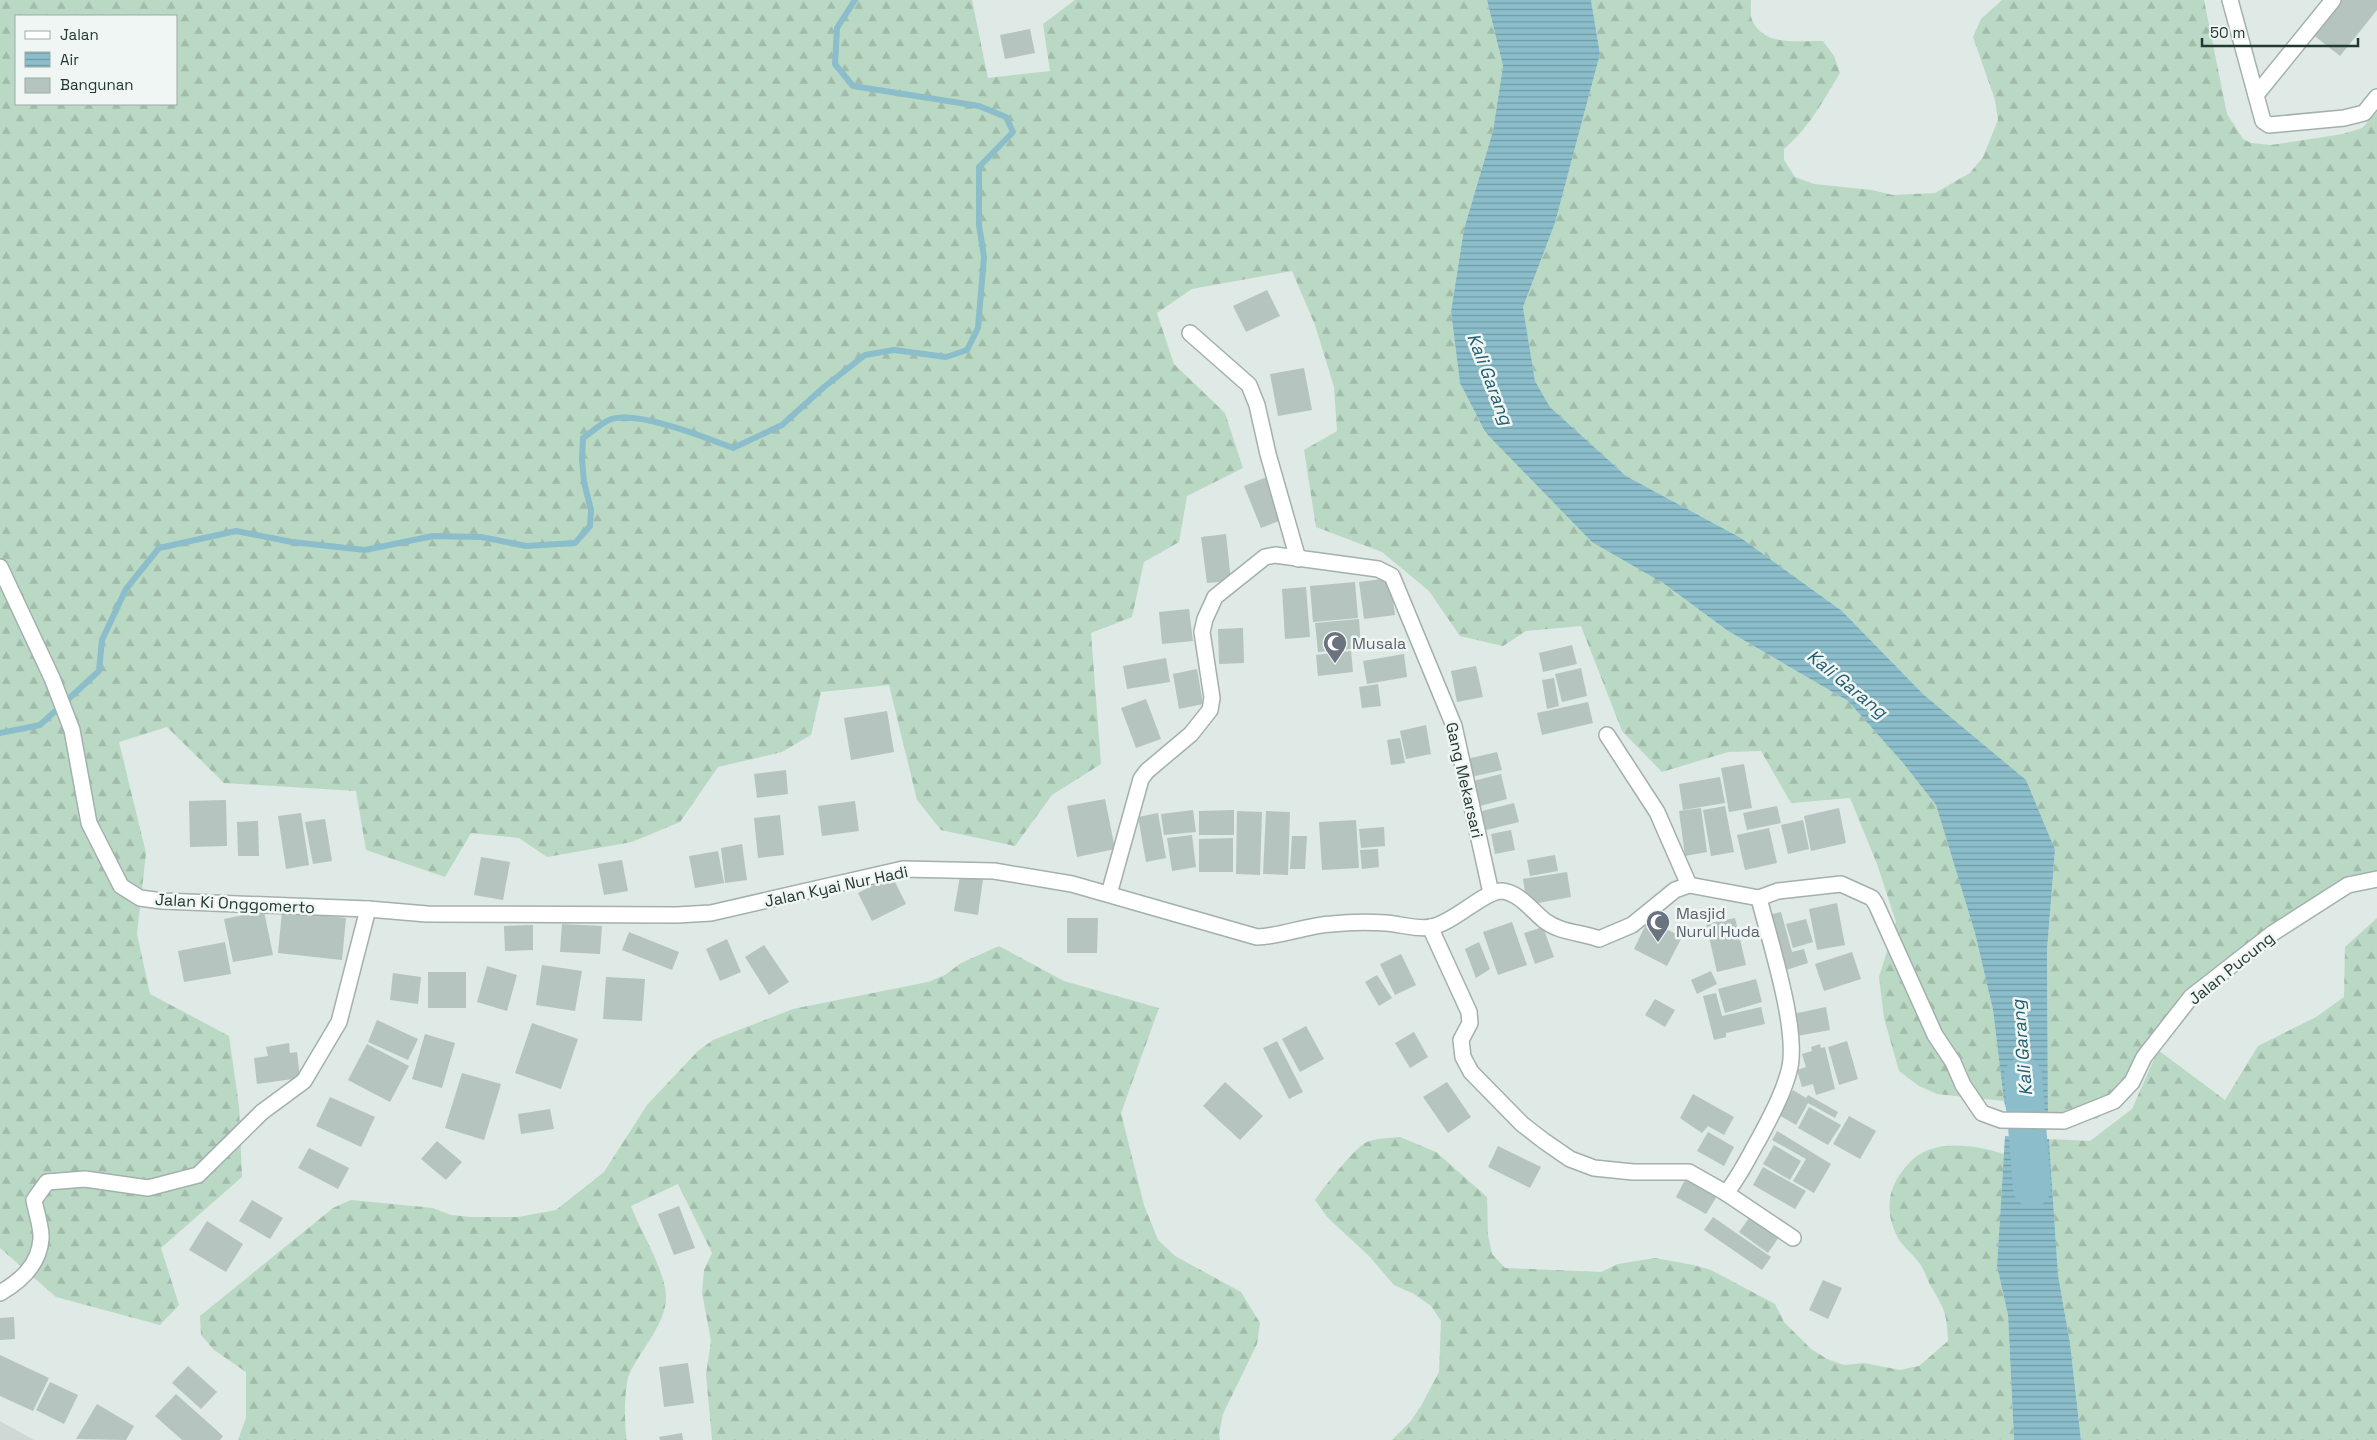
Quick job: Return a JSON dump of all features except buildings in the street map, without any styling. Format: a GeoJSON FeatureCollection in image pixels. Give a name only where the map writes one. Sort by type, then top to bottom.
{"type":"FeatureCollection","features":[{"type":"Feature","properties":{"kind":"street"},"geometry":{"type":"LineString","coordinates":[[2230,0],[2263,121],[2269,125],[2344,118],[2364,112],[2377,97]]}},
{"type":"Feature","properties":{"kind":"street"},"geometry":{"type":"LineString","coordinates":[[2256,95],[2333,0]]}},
{"type":"Feature","properties":{"kind":"street"},"geometry":{"type":"LineString","coordinates":[[1190,333],[1223,361],[1251,390],[1298,559]]}},
{"type":"Feature","properties":{"kind":"street","name":"Gang Mekarsari"},"geometry":{"type":"LineString","coordinates":[[1109,894],[1141,779],[1147,771],[1191,734],[1210,710],[1212,698],[1202,632],[1205,619],[1215,597],[1266,557],[1275,555],[1378,569],[1392,576],[1396,581],[1454,726],[1491,893]]}},
{"type":"Feature","properties":{"kind":"street","name":"Jalan Ki Onggomerto"},"geometry":{"type":"LineString","coordinates":[[0,567],[52,678],[72,730],[89,823],[121,886],[140,898],[162,901],[368,909]]}},
{"type":"Feature","properties":{"kind":"street"},"geometry":{"type":"LineString","coordinates":[[1607,735],[1657,812],[1689,885]]}},
{"type":"Feature","properties":{"kind":"street","name":"Jalan Kyai Nur Hadi"},"geometry":{"type":"LineString","coordinates":[[368,909],[427,914],[712,913],[903,869],[994,870],[1072,884],[1257,937],[1337,923],[1384,923],[1430,928],[1455,918],[1491,893]]}},
{"type":"Feature","properties":{"kind":"street","name":"Jalan Pucung"},"geometry":{"type":"LineString","coordinates":[[1760,898],[1778,891],[1841,884],[1872,898],[1883,916],[1911,986],[1935,1035],[1953,1062],[1963,1085],[1982,1112],[2001,1120],[2064,1121],[2114,1101],[2132,1082],[2144,1057],[2191,997],[2273,933],[2348,885],[2377,878]]}},
{"type":"Feature","properties":{"kind":"street"},"geometry":{"type":"LineString","coordinates":[[1491,893],[1501,891],[1515,894],[1546,922],[1560,929],[1599,938],[1632,924],[1675,890],[1689,885],[1760,898],[1786,1005],[1792,1051],[1790,1070],[1776,1108],[1736,1181],[1726,1192]]}},
{"type":"Feature","properties":{"kind":"street"},"geometry":{"type":"LineString","coordinates":[[0,1293],[16,1284],[34,1264],[42,1238],[34,1200],[47,1182],[86,1179],[148,1188],[198,1175],[262,1112],[304,1081],[339,1022],[368,909]]}},
{"type":"Feature","properties":{"kind":"street"},"geometry":{"type":"LineString","coordinates":[[1430,928],[1469,1012],[1470,1023],[1461,1040],[1463,1057],[1471,1072],[1522,1124],[1570,1159],[1594,1168],[1633,1172],[1689,1172],[1726,1192],[1792,1238]]}},
{"type":"Feature","properties":{"kind":"shaded area"},"geometry":{"type":"Polygon","coordinates":[[[0,1421],[34,1440],[0,1440],[0,1421]]]}},
{"type":"Feature","properties":{"kind":"green space"},"geometry":{"type":"Polygon","coordinates":[[[0,0],[972,0],[988,78],[1050,71],[1043,24],[1075,0],[1487,0],[1503,66],[1493,131],[1464,229],[1451,312],[1460,383],[1485,433],[1663,583],[1728,631],[1848,701],[1903,763],[1936,805],[1975,933],[1993,1010],[2004,1101],[1937,1094],[1919,1086],[1899,1071],[1884,1018],[1879,977],[1896,922],[1877,864],[1850,798],[1791,803],[1761,751],[1728,752],[1662,772],[1622,731],[1581,626],[1526,631],[1503,646],[1460,636],[1429,591],[1382,552],[1316,527],[1304,450],[1337,431],[1334,387],[1315,325],[1292,271],[1192,289],[1157,313],[1174,364],[1225,413],[1243,468],[1187,496],[1179,542],[1144,562],[1132,617],[1091,633],[1101,764],[1052,795],[1015,846],[941,830],[917,800],[889,685],[821,692],[811,735],[782,752],[718,767],[680,822],[632,842],[547,857],[519,838],[471,833],[445,877],[366,850],[356,791],[224,783],[167,727],[119,742],[146,853],[137,934],[150,994],[229,1036],[239,1106],[242,1177],[161,1248],[179,1305],[160,1325],[56,1297],[0,1248],[0,0]]]}},
{"type":"Feature","properties":{"kind":"green space"},"geometry":{"type":"Polygon","coordinates":[[[1591,0],[1751,0],[1752,20],[1765,35],[1783,41],[1823,41],[1834,56],[1840,73],[1808,123],[1784,149],[1784,160],[1795,177],[1814,184],[1872,190],[1893,195],[1935,193],[1970,173],[1983,157],[1998,120],[1995,100],[1973,37],[1981,19],[2002,0],[2204,0],[2227,114],[2243,139],[2251,143],[2271,145],[2343,134],[2362,128],[2377,112],[2377,871],[2348,876],[2274,926],[2174,1010],[2146,1040],[2135,1060],[2117,1103],[2097,1119],[2048,1116],[2047,950],[2055,850],[1924,695],[1842,611],[1741,538],[1626,476],[1550,407],[1535,381],[1523,307],[1555,223],[1600,54],[1591,0]]]}},
{"type":"Feature","properties":{"kind":"green space"},"geometry":{"type":"Polygon","coordinates":[[[2377,918],[2377,1440],[2081,1440],[2070,1343],[2058,1275],[2049,1139],[2090,1141],[2132,1109],[2158,1050],[2225,1100],[2258,1046],[2316,1017],[2344,997],[2345,947],[2377,918]]]}},
{"type":"Feature","properties":{"kind":"green space"},"geometry":{"type":"Polygon","coordinates":[[[999,946],[1064,981],[1159,1008],[1121,1113],[1144,1205],[1158,1240],[1175,1256],[1241,1292],[1260,1323],[1257,1344],[1223,1414],[1219,1434],[1220,1440],[712,1440],[706,1374],[711,1341],[702,1293],[704,1270],[712,1253],[678,1184],[631,1206],[657,1262],[666,1295],[665,1306],[658,1326],[627,1381],[625,1426],[627,1440],[238,1440],[246,1418],[246,1372],[214,1350],[201,1335],[200,1316],[333,1208],[351,1200],[433,1208],[451,1215],[471,1217],[518,1217],[556,1210],[604,1172],[647,1105],[698,1051],[713,1040],[793,1009],[928,982],[945,975],[961,963],[999,946]]]}},
{"type":"Feature","properties":{"kind":"green space"},"geometry":{"type":"Polygon","coordinates":[[[1400,1137],[1436,1152],[1487,1197],[1488,1235],[1492,1254],[1505,1268],[1601,1272],[1618,1264],[1655,1258],[1693,1265],[1711,1270],[1775,1304],[1784,1322],[1811,1349],[1827,1359],[1844,1365],[1864,1363],[1900,1370],[1919,1366],[1948,1341],[1946,1319],[1940,1302],[1922,1267],[1898,1238],[1893,1227],[1889,1207],[1890,1198],[1897,1180],[1910,1162],[1920,1154],[1931,1149],[1967,1146],[2004,1154],[1997,1266],[2008,1315],[2014,1440],[1392,1440],[1410,1422],[1439,1372],[1441,1321],[1431,1306],[1414,1294],[1394,1285],[1369,1256],[1327,1217],[1315,1200],[1346,1161],[1365,1143],[1378,1139],[1400,1137]]]}},
{"type":"Feature","properties":{"kind":"water"},"geometry":{"type":"Polygon","coordinates":[[[1487,0],[1591,0],[1600,54],[1555,223],[1523,307],[1535,381],[1550,407],[1626,476],[1741,538],[1842,611],[1924,695],[2026,780],[2055,850],[2047,950],[2048,1116],[2008,1116],[2004,1101],[1993,1010],[1975,933],[1936,805],[1903,763],[1848,701],[1728,631],[1663,583],[1592,542],[1485,432],[1460,383],[1451,312],[1464,229],[1493,131],[1503,66],[1487,0]]]}},
{"type":"Feature","properties":{"kind":"water"},"geometry":{"type":"Polygon","coordinates":[[[2005,1136],[2049,1139],[2058,1275],[2070,1343],[2081,1440],[2014,1440],[2008,1315],[1997,1266],[2005,1136]]]}},
{"type":"Feature","properties":{"kind":"waterway"},"geometry":{"type":"LineString","coordinates":[[0,733],[40,725],[99,671],[102,640],[126,589],[159,548],[236,531],[292,542],[365,550],[433,536],[481,537],[526,546],[575,543],[590,526],[591,510],[584,482],[582,459],[583,438],[609,420],[636,418],[653,421],[733,448],[782,425],[824,387],[865,355],[894,350],[946,357],[967,350],[978,328],[984,257],[979,225],[979,167],[1013,132],[1006,117],[979,106],[853,86],[835,64],[837,28],[855,0]]}},
{"type":"Feature","properties":{"kind":"waterway","name":"Kali Garang"},"geometry":{"type":"LineString","coordinates":[[2023,1076],[2032,1188]]}},
{"type":"Feature","properties":{"kind":"place","name":"Musala"},"geometry":{"type":"Point","coordinates":[1335,664]}},
{"type":"Feature","properties":{"kind":"place","name":"Masjid Nurul Huda"},"geometry":{"type":"Point","coordinates":[1658,943]}}]}
